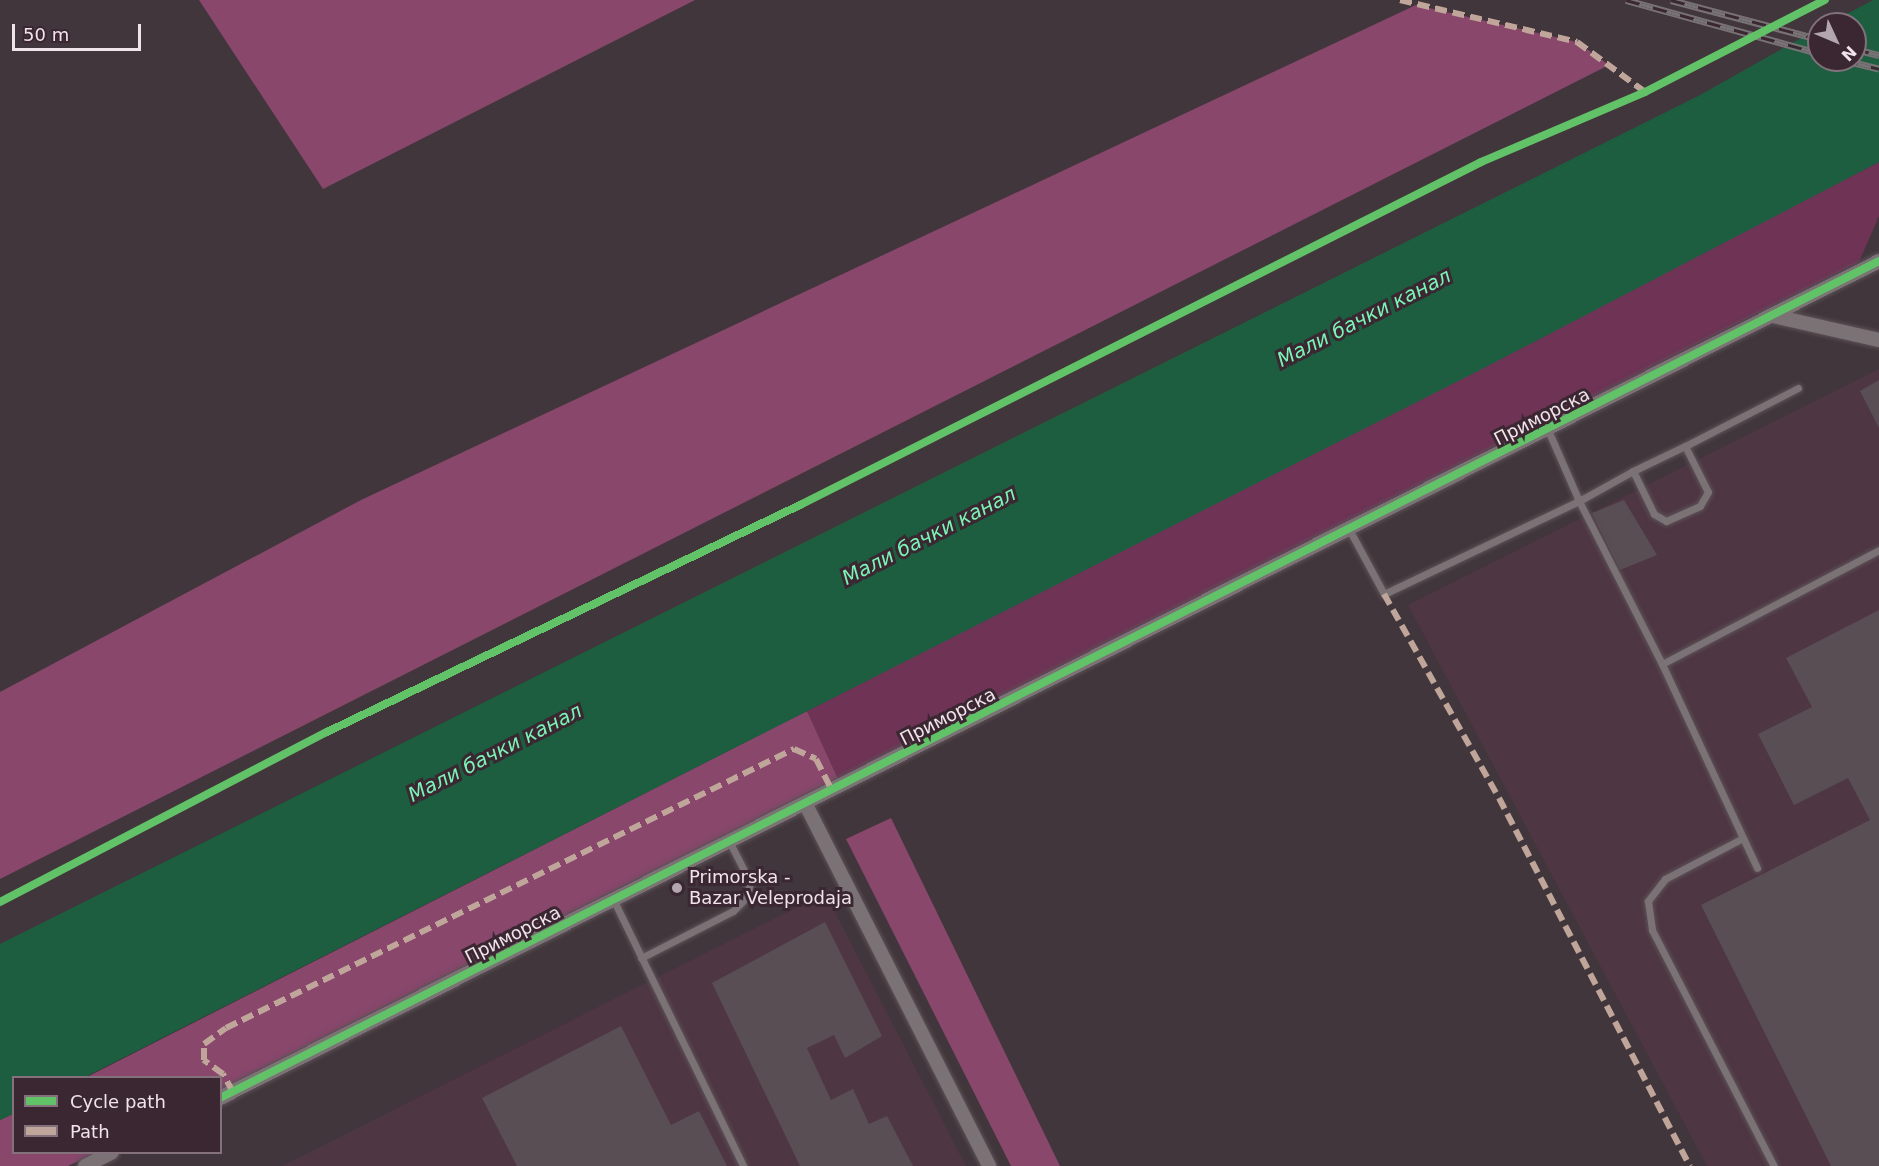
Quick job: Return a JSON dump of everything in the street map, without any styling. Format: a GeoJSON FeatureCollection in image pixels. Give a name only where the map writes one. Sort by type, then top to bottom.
{"type":"FeatureCollection","features":[{"type":"Feature","properties":{"kind":"street","name":"Приморска"},"geometry":{"type":"LineString","coordinates":[[222,1097],[1350,531],[1879,261]]}},
{"type":"Feature","properties":{"kind":"street"},"geometry":{"type":"LineString","coordinates":[[1773,316],[1879,339]]}},
{"type":"Feature","properties":{"kind":"street"},"geometry":{"type":"LineString","coordinates":[[806,805],[989,1166]]}},
{"type":"Feature","properties":{"kind":"street"},"geometry":{"type":"LineString","coordinates":[[85,1166],[108,1154]]}},
{"type":"Feature","properties":{"kind":"lane"},"geometry":{"type":"LineString","coordinates":[[1350,531],[1384,594],[1579,501],[1633,471],[1798,388]]}},
{"type":"Feature","properties":{"kind":"lane"},"geometry":{"type":"LineString","coordinates":[[1548,430],[1579,501],[1662,664],[1757,868]]}},
{"type":"Feature","properties":{"kind":"lane"},"geometry":{"type":"LineString","coordinates":[[1633,471],[1654,514],[1666,521],[1700,506],[1708,492],[1685,446]]}},
{"type":"Feature","properties":{"kind":"lane"},"geometry":{"type":"LineString","coordinates":[[1662,664],[1879,550]]}},
{"type":"Feature","properties":{"kind":"lane"},"geometry":{"type":"LineString","coordinates":[[1743,838],[1665,879],[1648,901],[1652,930],[1774,1166]]}},
{"type":"Feature","properties":{"kind":"lane"},"geometry":{"type":"LineString","coordinates":[[641,958],[733,911],[747,897],[750,882],[730,843]]}},
{"type":"Feature","properties":{"kind":"lane"},"geometry":{"type":"LineString","coordinates":[[614,901],[743,1166]]}},
{"type":"Feature","properties":{"kind":"shaded area"},"geometry":{"type":"Polygon","coordinates":[[[199,0],[695,0],[323,189],[199,0]]]}},
{"type":"Feature","properties":{"kind":"shaded area"},"geometry":{"type":"Polygon","coordinates":[[[1416,5],[1577,42],[1609,65],[0,879],[0,692],[361,500],[1416,5]]]}},
{"type":"Feature","properties":{"kind":"shaded area"},"geometry":{"type":"Polygon","coordinates":[[[1879,162],[1879,216],[1859,262],[838,779],[807,711],[1879,162]]]}},
{"type":"Feature","properties":{"kind":"shaded area"},"geometry":{"type":"Polygon","coordinates":[[[1879,369],[1879,1166],[1707,1166],[1408,605],[1879,369]]]}},
{"type":"Feature","properties":{"kind":"shaded area"},"geometry":{"type":"Polygon","coordinates":[[[807,711],[838,779],[222,1089],[222,1076],[89,1076],[807,711]]]}},
{"type":"Feature","properties":{"kind":"shaded area"},"geometry":{"type":"Polygon","coordinates":[[[891,818],[1060,1166],[1011,1166],[846,839],[891,818]]]}},
{"type":"Feature","properties":{"kind":"shaded area"},"geometry":{"type":"Polygon","coordinates":[[[825,893],[966,1166],[282,1166],[825,893]]]}},
{"type":"Feature","properties":{"kind":"shaded area"},"geometry":{"type":"Polygon","coordinates":[[[12,1114],[12,1154],[93,1154],[68,1166],[0,1166],[0,1120],[12,1114]]]}},
{"type":"Feature","properties":{"kind":"water","name":"Мали бачки канал"},"geometry":{"type":"Polygon","coordinates":[[[1873,0],[1879,0],[1879,162],[1484,368],[87,1076],[12,1076],[12,1114],[0,1120],[0,944],[1700,95],[1807,35],[1807,72],[1867,72],[1867,12],[1850,12],[1873,0]]]}},
{"type":"Feature","properties":{"kind":"building"},"geometry":{"type":"Polygon","coordinates":[[[1879,380],[1879,428],[1860,391],[1879,380]]]}},
{"type":"Feature","properties":{"kind":"building"},"geometry":{"type":"Polygon","coordinates":[[[1624,500],[1657,555],[1620,570],[1592,513],[1624,500]]]}},
{"type":"Feature","properties":{"kind":"building"},"geometry":{"type":"Polygon","coordinates":[[[1879,610],[1879,1166],[1831,1166],[1701,905],[1870,820],[1848,778],[1794,805],[1758,734],[1812,707],[1786,658],[1879,610]]]}},
{"type":"Feature","properties":{"kind":"building"},"geometry":{"type":"Polygon","coordinates":[[[825,922],[882,1036],[845,1058],[834,1035],[807,1048],[831,1100],[853,1089],[869,1124],[887,1116],[913,1166],[800,1166],[712,983],[825,922]]]}},
{"type":"Feature","properties":{"kind":"building"},"geometry":{"type":"Polygon","coordinates":[[[621,1026],[671,1125],[699,1111],[727,1166],[517,1166],[482,1098],[621,1026]]]}},
{"type":"Feature","properties":{"kind":"railway"},"geometry":{"type":"LineString","coordinates":[[1626,0],[1807,50]]}},
{"type":"Feature","properties":{"kind":"railway"},"geometry":{"type":"LineString","coordinates":[[1671,0],[1807,36]]}},
{"type":"Feature","properties":{"kind":"railway"},"geometry":{"type":"LineString","coordinates":[[1867,52],[1879,55]]}},
{"type":"Feature","properties":{"kind":"railway"},"geometry":{"type":"LineString","coordinates":[[1867,66],[1879,69]]}},
{"type":"Feature","properties":{"kind":"marked path"},"geometry":{"type":"LineString","coordinates":[[1400,0],[1577,42],[1645,92]]}},
{"type":"Feature","properties":{"kind":"marked path"},"geometry":{"type":"LineString","coordinates":[[1384,594],[1499,798],[1690,1166]]}},
{"type":"Feature","properties":{"kind":"marked path"},"geometry":{"type":"LineString","coordinates":[[233,1092],[223,1074],[204,1060],[204,1044],[226,1028],[794,749],[816,759],[832,791]]}},
{"type":"Feature","properties":{"kind":"cycle path"},"geometry":{"type":"LineString","coordinates":[[0,902],[327,732],[800,505],[1481,162],[1645,92],[1825,0]]}},
{"type":"Feature","properties":{"kind":"cycle path"},"geometry":{"type":"LineString","coordinates":[[222,1097],[1879,261]]}},
{"type":"Feature","properties":{"kind":"place","name":"Primorska - Bazar Veleprodaja"},"geometry":{"type":"Point","coordinates":[677,888]}}]}
